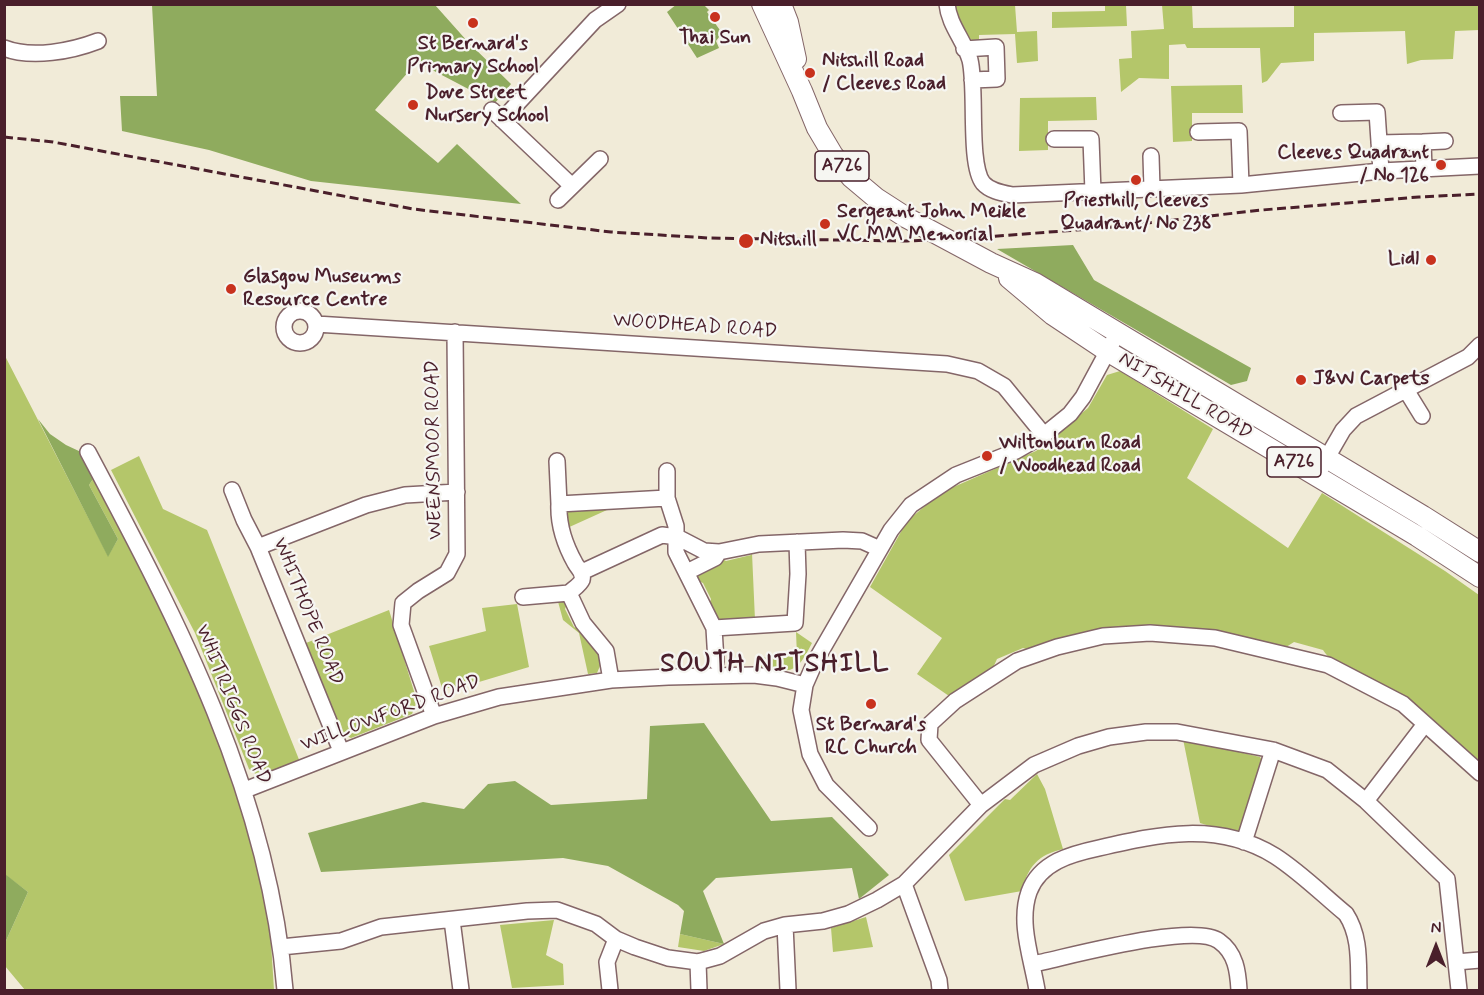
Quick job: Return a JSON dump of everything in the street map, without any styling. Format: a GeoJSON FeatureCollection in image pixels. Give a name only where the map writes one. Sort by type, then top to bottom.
{"type":"FeatureCollection","features":[{"type":"Feature","properties":{"kind":"main road","name":"NITSHILL ROAD"},"geometry":{"type":"LineString","coordinates":[[762,4],[817,128],[850,177],[863,189],[907,218],[1035,283],[1432,521],[1479,552]]}},
{"type":"Feature","properties":{"kind":"main road","name":"NITSHILL ROAD"},"geometry":{"type":"LineString","coordinates":[[781,4],[788,22],[802,91]]}},
{"type":"Feature","properties":{"kind":"main road","name":"NITSHILL ROAD"},"geometry":{"type":"LineString","coordinates":[[992,263],[1053,315],[1107,351],[1479,577]]}},
{"type":"Feature","properties":{"kind":"street"},"geometry":{"type":"LineString","coordinates":[[572,186],[497,115],[595,20],[618,4]]}},
{"type":"Feature","properties":{"kind":"street"},"geometry":{"type":"LineString","coordinates":[[947,4],[952,25],[969,59],[976,168],[983,183],[998,193],[1012,195],[1240,185],[1381,171],[1479,165]]}},
{"type":"Feature","properties":{"kind":"street"},"geometry":{"type":"LineString","coordinates":[[4,48],[17,51],[52,51],[84,46],[98,40]]}},
{"type":"Feature","properties":{"kind":"street"},"geometry":{"type":"LineString","coordinates":[[964,49],[996,47],[997,79],[972,80]]}},
{"type":"Feature","properties":{"kind":"street"},"geometry":{"type":"LineString","coordinates":[[1341,112],[1377,112],[1381,171]]}},
{"type":"Feature","properties":{"kind":"street"},"geometry":{"type":"LineString","coordinates":[[1198,132],[1239,130],[1240,185]]}},
{"type":"Feature","properties":{"kind":"street"},"geometry":{"type":"LineString","coordinates":[[1054,139],[1091,139],[1093,192]]}},
{"type":"Feature","properties":{"kind":"street"},"geometry":{"type":"LineString","coordinates":[[1379,143],[1445,141]]}},
{"type":"Feature","properties":{"kind":"street"},"geometry":{"type":"LineString","coordinates":[[1423,142],[1424,169]]}},
{"type":"Feature","properties":{"kind":"street"},"geometry":{"type":"LineString","coordinates":[[1151,156],[1152,189]]}},
{"type":"Feature","properties":{"kind":"street"},"geometry":{"type":"LineString","coordinates":[[558,200],[600,159]]}},
{"type":"Feature","properties":{"kind":"street","name":"WOODHEAD ROAD"},"geometry":{"type":"LineString","coordinates":[[316,324],[947,364],[978,371],[1004,386],[1044,435]]}},
{"type":"Feature","properties":{"kind":"street","name":"WEENSMOOR ROAD"},"geometry":{"type":"LineString","coordinates":[[434,716],[401,625],[403,603],[447,573],[457,554],[455,332]]}},
{"type":"Feature","properties":{"kind":"street"},"geometry":{"type":"LineString","coordinates":[[869,828],[826,784],[810,754],[801,710],[805,685],[816,660],[891,530],[911,505],[956,476],[1016,451],[1044,435],[1070,414],[1083,397],[1118,332]]}},
{"type":"Feature","properties":{"kind":"street"},"geometry":{"type":"LineString","coordinates":[[1316,476],[1349,423],[1356,417],[1468,357],[1479,345]]}},
{"type":"Feature","properties":{"kind":"street"},"geometry":{"type":"LineString","coordinates":[[1406,390],[1422,416]]}},
{"type":"Feature","properties":{"kind":"street","name":"WHITRIGGS ROAD"},"geometry":{"type":"LineString","coordinates":[[88,452],[201,675],[245,790],[262,853],[281,947],[285,990]]}},
{"type":"Feature","properties":{"kind":"street"},"geometry":{"type":"LineString","coordinates":[[523,597],[569,593],[582,578],[582,572],[575,565],[559,526],[557,462]]}},
{"type":"Feature","properties":{"kind":"street"},"geometry":{"type":"LineString","coordinates":[[667,471],[667,498],[676,526],[676,552],[714,628],[716,662]]}},
{"type":"Feature","properties":{"kind":"street","name":"WHITHOPE ROAD"},"geometry":{"type":"LineString","coordinates":[[232,490],[258,547],[341,751]]}},
{"type":"Feature","properties":{"kind":"street"},"geometry":{"type":"LineString","coordinates":[[258,547],[366,505],[405,495],[457,492]]}},
{"type":"Feature","properties":{"kind":"street"},"geometry":{"type":"LineString","coordinates":[[559,504],[667,498]]}},
{"type":"Feature","properties":{"kind":"street"},"geometry":{"type":"LineString","coordinates":[[582,572],[662,536],[677,537],[704,551],[718,552],[759,544],[797,542],[862,541],[880,549]]}},
{"type":"Feature","properties":{"kind":"street"},"geometry":{"type":"LineString","coordinates":[[714,628],[795,623],[797,542]]}},
{"type":"Feature","properties":{"kind":"street"},"geometry":{"type":"LineString","coordinates":[[687,572],[715,558],[718,552]]}},
{"type":"Feature","properties":{"kind":"street"},"geometry":{"type":"LineString","coordinates":[[569,593],[583,623],[606,651],[611,680]]}},
{"type":"Feature","properties":{"kind":"street"},"geometry":{"type":"LineString","coordinates":[[981,806],[929,740],[930,724],[955,701],[1017,661],[1057,647],[1103,636],[1150,633],[1215,638],[1328,665],[1403,704],[1479,773]]}},
{"type":"Feature","properties":{"kind":"street","name":"WILLOWFORD ROAD"},"geometry":{"type":"LineString","coordinates":[[245,790],[434,716],[499,697],[611,680],[754,675],[805,685]]}},
{"type":"Feature","properties":{"kind":"street"},"geometry":{"type":"LineString","coordinates":[[1366,801],[1425,724]]}},
{"type":"Feature","properties":{"kind":"street"},"geometry":{"type":"LineString","coordinates":[[281,947],[341,941],[381,927],[527,911],[557,910],[596,924],[616,939],[668,958],[698,962],[720,956],[764,931],[784,925],[823,921],[848,914],[877,900],[904,884],[981,806],[1034,765],[1078,746],[1109,737],[1146,732],[1177,732],[1273,750],[1327,770],[1366,801],[1447,879],[1459,990]]}},
{"type":"Feature","properties":{"kind":"street"},"geometry":{"type":"LineString","coordinates":[[1244,842],[1273,750]]}},
{"type":"Feature","properties":{"kind":"street"},"geometry":{"type":"LineString","coordinates":[[1037,990],[1024,915],[1030,889],[1036,878],[1053,863],[1070,855],[1161,834],[1203,832],[1244,842],[1281,861],[1346,914],[1357,940],[1359,990]]}},
{"type":"Feature","properties":{"kind":"street"},"geometry":{"type":"LineString","coordinates":[[904,884],[939,981],[940,990]]}},
{"type":"Feature","properties":{"kind":"street"},"geometry":{"type":"LineString","coordinates":[[452,920],[461,990]]}},
{"type":"Feature","properties":{"kind":"street"},"geometry":{"type":"LineString","coordinates":[[784,925],[788,990]]}},
{"type":"Feature","properties":{"kind":"street"},"geometry":{"type":"LineString","coordinates":[[1033,964],[1158,938],[1207,936],[1219,940],[1231,953],[1238,968],[1239,990]]}},
{"type":"Feature","properties":{"kind":"street"},"geometry":{"type":"LineString","coordinates":[[610,990],[608,962],[616,939]]}},
{"type":"Feature","properties":{"kind":"street"},"geometry":{"type":"LineString","coordinates":[[1456,962],[1479,960]]}},
{"type":"Feature","properties":{"kind":"street"},"geometry":{"type":"LineString","coordinates":[[698,962],[699,990]]}},
{"type":"Feature","properties":{"kind":"green space"},"geometry":{"type":"Polygon","coordinates":[[[677,4],[704,5],[709,10],[707,12],[722,33],[716,41],[719,48],[697,58],[667,12],[677,4]]]}},
{"type":"Feature","properties":{"kind":"green space"},"geometry":{"type":"Polygon","coordinates":[[[152,5],[435,5],[468,42],[511,84],[495,103],[417,62],[375,110],[438,163],[457,144],[521,204],[311,181],[209,150],[122,131],[120,96],[157,96],[152,5]]]}},
{"type":"Feature","properties":{"kind":"green space"},"geometry":{"type":"Polygon","coordinates":[[[955,5],[1015,5],[1017,32],[1037,31],[1038,61],[1017,63],[1015,34],[979,35],[979,43],[969,38],[962,28],[955,5]]]}},
{"type":"Feature","properties":{"kind":"green space"},"geometry":{"type":"Polygon","coordinates":[[[1105,5],[1126,5],[1127,26],[1052,28],[1052,12],[1105,11],[1105,5]]]}},
{"type":"Feature","properties":{"kind":"green space"},"geometry":{"type":"Polygon","coordinates":[[[1162,5],[1192,5],[1193,28],[1294,27],[1294,5],[1479,5],[1479,30],[1455,31],[1453,59],[1421,60],[1407,64],[1405,31],[1314,33],[1314,61],[1281,63],[1267,81],[1262,83],[1260,48],[1187,48],[1185,44],[1169,45],[1169,79],[1139,78],[1121,92],[1119,59],[1132,58],[1131,31],[1164,29],[1162,5]]]}},
{"type":"Feature","properties":{"kind":"green space"},"geometry":{"type":"Polygon","coordinates":[[[1242,85],[1243,113],[1192,113],[1192,141],[1173,142],[1171,86],[1242,85]]]}},
{"type":"Feature","properties":{"kind":"green space"},"geometry":{"type":"Polygon","coordinates":[[[1096,97],[1097,120],[1048,121],[1048,150],[1019,151],[1020,98],[1096,97]]]}},
{"type":"Feature","properties":{"kind":"green space"},"geometry":{"type":"Polygon","coordinates":[[[1073,245],[1094,280],[1251,368],[1247,381],[1231,385],[997,249],[1073,245]]]}},
{"type":"Feature","properties":{"kind":"green space"},"geometry":{"type":"Polygon","coordinates":[[[4,354],[108,556],[118,539],[89,485],[95,476],[162,604],[223,741],[258,861],[269,911],[274,990],[25,990],[5,966],[5,943],[28,892],[4,874],[4,354]]]}},
{"type":"Feature","properties":{"kind":"green space"},"geometry":{"type":"Polygon","coordinates":[[[1120,371],[1213,429],[1187,478],[1288,548],[1322,493],[1479,595],[1479,762],[1410,705],[1380,684],[1336,663],[1323,650],[1294,642],[1283,649],[1204,632],[1033,651],[1023,648],[997,659],[992,670],[949,696],[917,674],[942,638],[870,587],[907,521],[942,492],[1036,451],[1088,408],[1107,375],[1120,371]]]}},
{"type":"Feature","properties":{"kind":"green space"},"geometry":{"type":"Polygon","coordinates":[[[38,419],[50,434],[81,452],[95,476],[89,485],[118,539],[108,557],[38,419]]]}},
{"type":"Feature","properties":{"kind":"green space"},"geometry":{"type":"Polygon","coordinates":[[[139,456],[163,509],[207,530],[300,762],[257,775],[249,769],[195,633],[111,470],[139,456]]]}},
{"type":"Feature","properties":{"kind":"green space"},"geometry":{"type":"Polygon","coordinates":[[[618,505],[565,529],[564,510],[618,505]]]}},
{"type":"Feature","properties":{"kind":"green space"},"geometry":{"type":"Polygon","coordinates":[[[752,553],[755,620],[716,622],[709,606],[711,599],[703,583],[696,580],[693,572],[721,558],[726,561],[752,553]]]}},
{"type":"Feature","properties":{"kind":"green space"},"geometry":{"type":"Polygon","coordinates":[[[557,598],[564,599],[567,604],[565,609],[574,627],[586,634],[597,648],[603,667],[600,666],[597,673],[588,674],[579,633],[563,620],[557,598]]]}},
{"type":"Feature","properties":{"kind":"green space"},"geometry":{"type":"Polygon","coordinates":[[[517,604],[529,667],[459,688],[442,688],[429,646],[486,631],[482,608],[517,604]]]}},
{"type":"Feature","properties":{"kind":"green space"},"geometry":{"type":"Polygon","coordinates":[[[389,610],[417,701],[412,714],[351,738],[342,734],[306,643],[389,610]]]}},
{"type":"Feature","properties":{"kind":"green space"},"geometry":{"type":"Polygon","coordinates":[[[796,632],[812,643],[796,667],[791,670],[777,670],[756,666],[756,658],[797,656],[796,632]]]}},
{"type":"Feature","properties":{"kind":"green space"},"geometry":{"type":"Polygon","coordinates":[[[704,723],[771,821],[832,817],[889,875],[859,899],[852,868],[716,878],[703,891],[724,944],[680,934],[684,911],[678,905],[608,866],[563,858],[321,872],[308,833],[423,802],[464,809],[488,784],[515,781],[551,805],[647,799],[650,726],[704,723]]]}},
{"type":"Feature","properties":{"kind":"green space"},"geometry":{"type":"Polygon","coordinates":[[[1183,739],[1260,757],[1264,764],[1244,828],[1236,834],[1200,823],[1183,739]]]}},
{"type":"Feature","properties":{"kind":"green space"},"geometry":{"type":"Polygon","coordinates":[[[1037,774],[1045,789],[1063,849],[1035,863],[1027,875],[1022,891],[965,901],[949,855],[1005,799],[1010,800],[1037,774]]]}},
{"type":"Feature","properties":{"kind":"green space"},"geometry":{"type":"Polygon","coordinates":[[[5,874],[28,892],[5,943],[5,874]]]}},
{"type":"Feature","properties":{"kind":"green space"},"geometry":{"type":"Polygon","coordinates":[[[866,917],[873,947],[833,952],[831,928],[866,917]]]}},
{"type":"Feature","properties":{"kind":"green space"},"geometry":{"type":"Polygon","coordinates":[[[554,920],[546,955],[563,964],[564,985],[512,988],[500,925],[554,920]]]}},
{"type":"Feature","properties":{"kind":"green space"},"geometry":{"type":"Polygon","coordinates":[[[680,934],[724,944],[704,951],[678,947],[680,934]]]}},
{"type":"Feature","properties":{"kind":"railway"},"geometry":{"type":"LineString","coordinates":[[4,137],[53,142],[413,209],[611,232],[709,238],[907,241],[984,237],[1103,228],[1262,210],[1480,194]]}},
{"type":"Feature","properties":{"kind":"place","name":"Thai Sun"},"geometry":{"type":"Point","coordinates":[715,17]}},
{"type":"Feature","properties":{"kind":"place","name":"St Bernard's Primary School"},"geometry":{"type":"Point","coordinates":[473,23]}},
{"type":"Feature","properties":{"kind":"place","name":"Nitshill Road / Cleeves Road"},"geometry":{"type":"Point","coordinates":[810,73]}},
{"type":"Feature","properties":{"kind":"place","name":"Dove Street Nursery School"},"geometry":{"type":"Point","coordinates":[413,105]}},
{"type":"Feature","properties":{"kind":"place","name":"Cleeves Quadrant / No 126"},"geometry":{"type":"Point","coordinates":[1441,165]}},
{"type":"Feature","properties":{"kind":"place","name":"Priesthill, Cleeves Quadrant/ No 238"},"geometry":{"type":"Point","coordinates":[1136,180]}},
{"type":"Feature","properties":{"kind":"place","name":"Sergeant John Meikle VC MM Memorial"},"geometry":{"type":"Point","coordinates":[825,224]}},
{"type":"Feature","properties":{"kind":"place","name":"Nitshill"},"geometry":{"type":"Point","coordinates":[746,241]}},
{"type":"Feature","properties":{"kind":"place","name":"Lidl"},"geometry":{"type":"Point","coordinates":[1431,260]}},
{"type":"Feature","properties":{"kind":"place","name":"Glasgow Museums Resource Centre"},"geometry":{"type":"Point","coordinates":[231,289]}},
{"type":"Feature","properties":{"kind":"place","name":"J&W Carpets"},"geometry":{"type":"Point","coordinates":[1301,380]}},
{"type":"Feature","properties":{"kind":"place","name":"Wiltonburn Road / Woodhead Road"},"geometry":{"type":"Point","coordinates":[987,456]}},
{"type":"Feature","properties":{"kind":"place","name":"St Bernard's RC Church"},"geometry":{"type":"Point","coordinates":[871,704]}},
{"type":"Feature","properties":{"kind":"district","name":"SOUTH NITSHILL"},"geometry":{"type":"Point","coordinates":[775,666]}}]}
